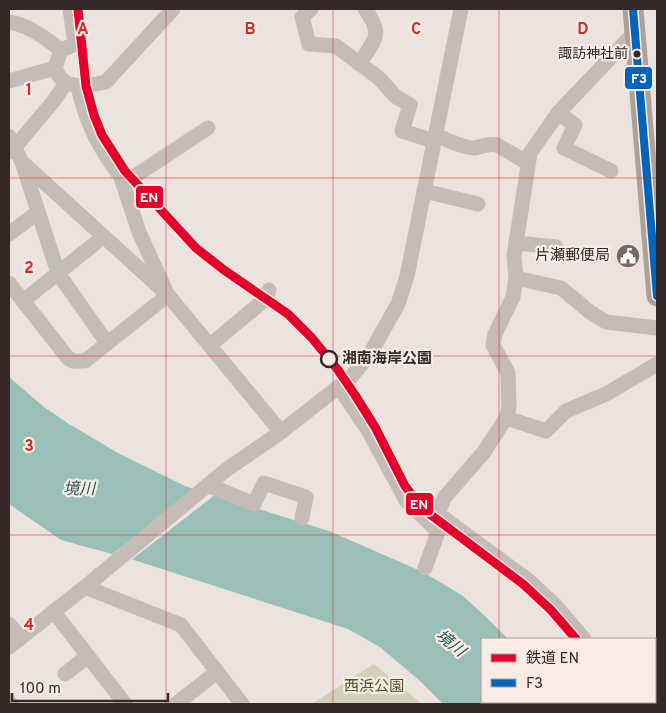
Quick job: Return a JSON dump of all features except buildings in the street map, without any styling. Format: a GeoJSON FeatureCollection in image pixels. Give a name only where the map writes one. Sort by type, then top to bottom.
{"type":"FeatureCollection","features":[{"type":"Feature","properties":{"kind":"highway"},"geometry":{"type":"LineString","coordinates":[[635,16],[650,131],[657,296]]}},
{"type":"Feature","properties":{"kind":"street"},"geometry":{"type":"LineString","coordinates":[[70,9],[74,44],[61,50],[55,68],[59,76],[72,84],[86,86],[106,82],[173,9]]}},
{"type":"Feature","properties":{"kind":"street"},"geometry":{"type":"LineString","coordinates":[[311,9],[302,17],[308,44],[336,46],[378,78],[395,96],[410,105],[402,131],[465,147],[497,145],[528,163]]}},
{"type":"Feature","properties":{"kind":"street"},"geometry":{"type":"LineString","coordinates":[[359,64],[376,37],[376,25],[365,9]]}},
{"type":"Feature","properties":{"kind":"street"},"geometry":{"type":"LineString","coordinates":[[9,624],[15,643],[204,488],[340,387],[351,377],[370,352],[398,304],[407,276],[461,9]]}},
{"type":"Feature","properties":{"kind":"street"},"geometry":{"type":"LineString","coordinates":[[425,568],[438,532],[436,521],[442,502],[484,452],[506,418],[509,407],[508,372],[494,345],[495,334],[513,297],[516,278],[514,256],[530,153],[558,113],[635,16]]}},
{"type":"Feature","properties":{"kind":"street"},"geometry":{"type":"LineString","coordinates":[[9,22],[19,23],[37,32],[61,50]]}},
{"type":"Feature","properties":{"kind":"street"},"geometry":{"type":"LineString","coordinates":[[9,81],[55,68]]}},
{"type":"Feature","properties":{"kind":"street"},"geometry":{"type":"LineString","coordinates":[[72,84],[11,145],[22,162],[168,295],[281,432]]}},
{"type":"Feature","properties":{"kind":"street"},"geometry":{"type":"LineString","coordinates":[[72,84],[95,140],[121,177],[139,232],[168,295]]}},
{"type":"Feature","properties":{"kind":"street"},"geometry":{"type":"LineString","coordinates":[[558,113],[576,125],[564,148],[611,171]]}},
{"type":"Feature","properties":{"kind":"street"},"geometry":{"type":"LineString","coordinates":[[123,184],[208,128]]}},
{"type":"Feature","properties":{"kind":"street"},"geometry":{"type":"LineString","coordinates":[[22,162],[58,273],[107,343]]}},
{"type":"Feature","properties":{"kind":"street"},"geometry":{"type":"LineString","coordinates":[[424,191],[478,204]]}},
{"type":"Feature","properties":{"kind":"street"},"geometry":{"type":"LineString","coordinates":[[9,234],[38,212]]}},
{"type":"Feature","properties":{"kind":"street"},"geometry":{"type":"LineString","coordinates":[[23,301],[103,237]]}},
{"type":"Feature","properties":{"kind":"street"},"geometry":{"type":"LineString","coordinates":[[516,243],[556,247]]}},
{"type":"Feature","properties":{"kind":"street"},"geometry":{"type":"LineString","coordinates":[[516,278],[561,288],[590,312],[606,322],[657,328]]}},
{"type":"Feature","properties":{"kind":"street"},"geometry":{"type":"LineString","coordinates":[[9,283],[68,358],[73,361],[85,361],[168,295]]}},
{"type":"Feature","properties":{"kind":"street"},"geometry":{"type":"LineString","coordinates":[[210,345],[267,298],[269,290]]}},
{"type":"Feature","properties":{"kind":"street"},"geometry":{"type":"LineString","coordinates":[[506,418],[546,431],[566,411],[606,394],[657,364]]}},
{"type":"Feature","properties":{"kind":"street"},"geometry":{"type":"LineString","coordinates":[[340,387],[360,416],[407,502],[535,586],[556,606],[583,638]]}},
{"type":"Feature","properties":{"kind":"street"},"geometry":{"type":"LineString","coordinates":[[204,488],[254,504],[264,483],[306,497],[302,518]]}},
{"type":"Feature","properties":{"kind":"street"},"geometry":{"type":"LineString","coordinates":[[85,587],[181,625],[242,704]]}},
{"type":"Feature","properties":{"kind":"street"},"geometry":{"type":"LineString","coordinates":[[54,612],[125,704]]}},
{"type":"Feature","properties":{"kind":"street"},"geometry":{"type":"LineString","coordinates":[[65,674],[88,656]]}},
{"type":"Feature","properties":{"kind":"street"},"geometry":{"type":"LineString","coordinates":[[176,704],[217,672]]}},
{"type":"Feature","properties":{"kind":"green space","name":"西浜公園"},"geometry":{"type":"Polygon","coordinates":[[[374,664],[422,704],[311,704],[318,700],[374,664]]]}},
{"type":"Feature","properties":{"kind":"water","name":"境川"},"geometry":{"type":"Polygon","coordinates":[[[9,377],[44,407],[69,424],[118,453],[185,486],[329,531],[423,572],[463,596],[507,638],[481,638],[481,703],[562,704],[443,704],[420,681],[380,647],[348,629],[134,560],[61,540],[9,504],[9,377]]]}},
{"type":"Feature","properties":{"kind":"pier"},"geometry":{"type":"Polygon","coordinates":[[[196,488],[216,494],[130,561],[110,556],[196,488]]]}},
{"type":"Feature","properties":{"kind":"rail line","name":"EN"},"geometry":{"type":"LineString","coordinates":[[78,9],[86,86],[94,115],[102,135],[125,171],[196,248],[224,270],[288,314],[312,338],[355,395],[375,427],[405,486],[423,509],[523,584],[551,610],[575,638]]}},
{"type":"Feature","properties":{"kind":"transit line","name":"F3"},"geometry":{"type":"LineString","coordinates":[[633,9],[657,296]]}},
{"type":"Feature","properties":{"kind":"place","name":"諏訪神社前"},"geometry":{"type":"Point","coordinates":[637,54]}},
{"type":"Feature","properties":{"kind":"place","name":"片瀬郵便局"},"geometry":{"type":"Point","coordinates":[628,256]}},
{"type":"Feature","properties":{"kind":"place","name":"湘南海岸公園"},"geometry":{"type":"Point","coordinates":[329,359]}}]}
